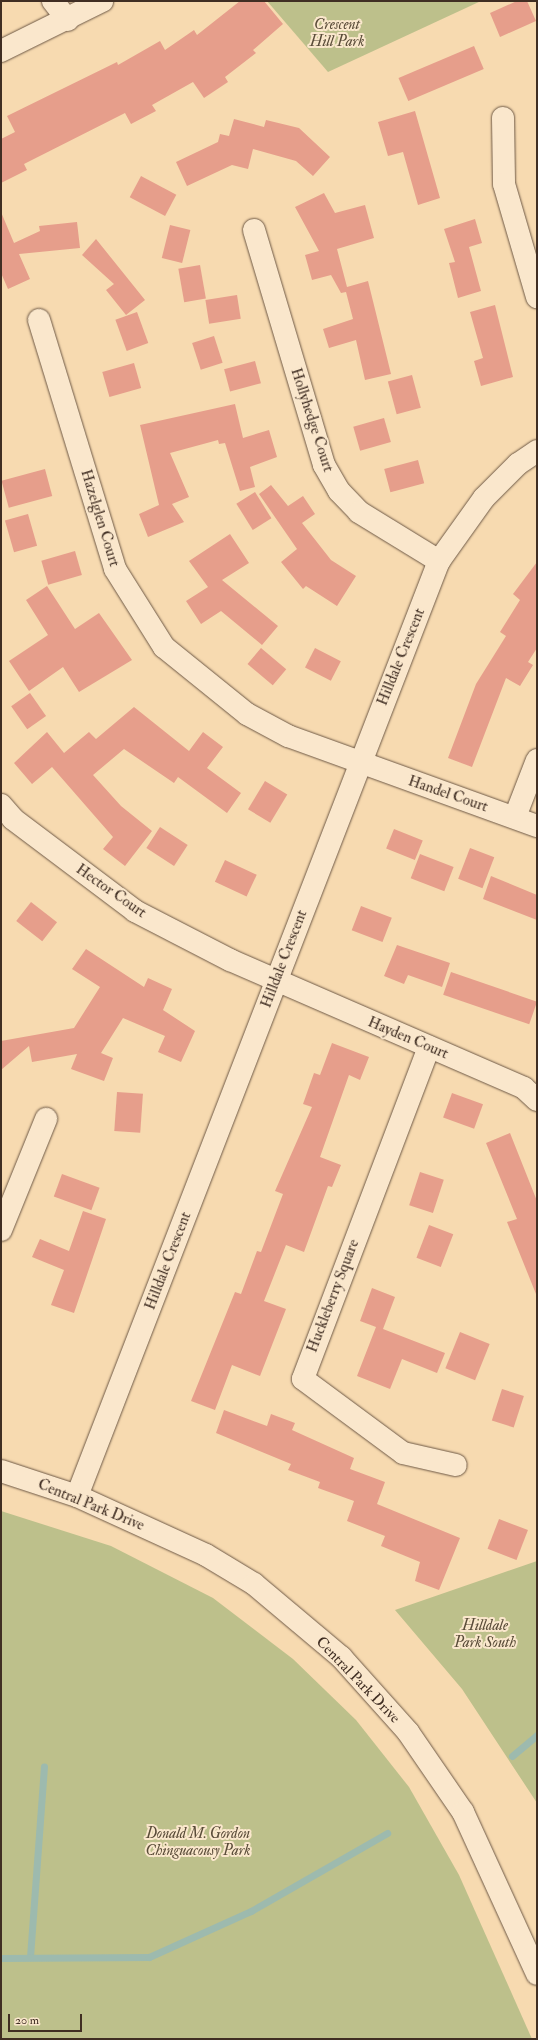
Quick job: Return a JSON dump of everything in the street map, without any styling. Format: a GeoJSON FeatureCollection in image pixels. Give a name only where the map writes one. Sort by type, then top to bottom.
{"type":"FeatureCollection","features":[{"type":"Feature","properties":{"kind":"street"},"geometry":{"type":"LineString","coordinates":[[53,1],[68,20]]}},
{"type":"Feature","properties":{"kind":"street"},"geometry":{"type":"LineString","coordinates":[[1,51],[68,20],[102,1]]}},
{"type":"Feature","properties":{"kind":"street"},"geometry":{"type":"LineString","coordinates":[[503,118],[504,184],[537,297]]}},
{"type":"Feature","properties":{"kind":"street","name":"Hollyhedge Court"},"geometry":{"type":"LineString","coordinates":[[254,230],[324,465],[339,491],[360,512],[439,561]]}},
{"type":"Feature","properties":{"kind":"street","name":"Hazelglen Court"},"geometry":{"type":"LineString","coordinates":[[39,320],[115,569],[164,647],[247,714],[311,746],[359,763]]}},
{"type":"Feature","properties":{"kind":"street","name":"Hilldale Crescent"},"geometry":{"type":"LineString","coordinates":[[77,1496],[359,763],[439,561],[484,498],[518,464],[537,451]]}},
{"type":"Feature","properties":{"kind":"street"},"geometry":{"type":"LineString","coordinates":[[515,817],[537,760]]}},
{"type":"Feature","properties":{"kind":"street","name":"Handel Court"},"geometry":{"type":"LineString","coordinates":[[359,763],[537,826]]}},
{"type":"Feature","properties":{"kind":"street","name":"Hector Court"},"geometry":{"type":"LineString","coordinates":[[1,805],[13,819],[135,911],[276,981]]}},
{"type":"Feature","properties":{"kind":"street","name":"Hayden Court"},"geometry":{"type":"LineString","coordinates":[[276,981],[524,1088],[537,1100]]}},
{"type":"Feature","properties":{"kind":"street","name":"Huckleberry Square"},"geometry":{"type":"LineString","coordinates":[[429,1047],[303,1378],[403,1453],[456,1465]]}},
{"type":"Feature","properties":{"kind":"street"},"geometry":{"type":"LineString","coordinates":[[1,1230],[46,1119]]}},
{"type":"Feature","properties":{"kind":"street","name":"Central Park Drive"},"geometry":{"type":"LineString","coordinates":[[1,1471],[77,1496],[206,1555],[254,1584],[341,1657],[408,1732],[463,1812],[537,1974]]}},
{"type":"Feature","properties":{"kind":"green space","name":"Crescent Hill Park"},"geometry":{"type":"Polygon","coordinates":[[[267,1],[481,1],[328,72],[267,1]]]}},
{"type":"Feature","properties":{"kind":"green space","name":"Donald M. Gordon Chinguacousy Park"},"geometry":{"type":"Polygon","coordinates":[[[1,1511],[111,1546],[213,1598],[293,1659],[356,1720],[409,1787],[459,1875],[532,2039],[1,2039],[1,1511]]]}},
{"type":"Feature","properties":{"kind":"green space","name":"Hilldale Park South"},"geometry":{"type":"Polygon","coordinates":[[[537,1561],[537,1803],[462,1689],[395,1610],[537,1561]]]}},
{"type":"Feature","properties":{"kind":"building"},"geometry":{"type":"Polygon","coordinates":[[[240,1],[264,1],[283,24],[253,50],[256,53],[225,77],[228,82],[204,98],[193,82],[152,105],[156,111],[131,124],[125,113],[24,164],[27,170],[1,183],[1,139],[15,132],[7,116],[117,62],[118,65],[160,41],[165,50],[194,30],[197,35],[240,1]]]}},
{"type":"Feature","properties":{"kind":"building"},"geometry":{"type":"Polygon","coordinates":[[[517,1],[527,1],[536,21],[500,37],[490,13],[517,1]]]}},
{"type":"Feature","properties":{"kind":"building"},"geometry":{"type":"Polygon","coordinates":[[[474,46],[484,69],[408,101],[399,78],[474,46]]]}},
{"type":"Feature","properties":{"kind":"building"},"geometry":{"type":"Polygon","coordinates":[[[415,111],[440,198],[418,205],[403,152],[388,156],[378,122],[415,111]]]}},
{"type":"Feature","properties":{"kind":"building"},"geometry":{"type":"Polygon","coordinates":[[[234,119],[264,127],[266,120],[299,128],[330,157],[313,176],[296,161],[253,149],[248,169],[232,165],[187,186],[176,162],[218,142],[220,134],[229,136],[234,119]]]}},
{"type":"Feature","properties":{"kind":"building"},"geometry":{"type":"Polygon","coordinates":[[[141,176],[176,195],[165,216],[130,197],[141,176]]]}},
{"type":"Feature","properties":{"kind":"building"},"geometry":{"type":"Polygon","coordinates":[[[324,193],[335,213],[365,205],[374,238],[337,249],[347,287],[368,281],[391,374],[365,380],[356,340],[329,348],[323,329],[353,319],[346,292],[341,293],[331,275],[312,280],[305,255],[319,251],[295,207],[324,193]]]}},
{"type":"Feature","properties":{"kind":"building"},"geometry":{"type":"Polygon","coordinates":[[[1,212],[14,243],[40,231],[39,226],[77,222],[80,248],[19,254],[30,279],[8,289],[1,273],[1,212]]]}},
{"type":"Feature","properties":{"kind":"building"},"geometry":{"type":"Polygon","coordinates":[[[475,219],[482,243],[469,247],[481,291],[458,298],[449,263],[455,262],[444,229],[475,219]]]}},
{"type":"Feature","properties":{"kind":"building"},"geometry":{"type":"Polygon","coordinates":[[[170,225],[190,230],[182,263],[162,258],[170,225]]]}},
{"type":"Feature","properties":{"kind":"building"},"geometry":{"type":"Polygon","coordinates":[[[96,239],[145,300],[126,315],[106,290],[114,284],[82,255],[96,239]]]}},
{"type":"Feature","properties":{"kind":"building"},"geometry":{"type":"Polygon","coordinates":[[[200,265],[206,298],[184,302],[178,269],[200,265]]]}},
{"type":"Feature","properties":{"kind":"building"},"geometry":{"type":"Polygon","coordinates":[[[237,295],[241,319],[209,324],[205,300],[237,295]]]}},
{"type":"Feature","properties":{"kind":"building"},"geometry":{"type":"Polygon","coordinates":[[[495,305],[513,377],[481,386],[474,361],[483,358],[470,312],[495,305]]]}},
{"type":"Feature","properties":{"kind":"building"},"geometry":{"type":"Polygon","coordinates":[[[137,312],[148,343],[127,351],[115,320],[137,312]]]}},
{"type":"Feature","properties":{"kind":"building"},"geometry":{"type":"Polygon","coordinates":[[[214,336],[223,363],[201,370],[192,343],[214,336]]]}},
{"type":"Feature","properties":{"kind":"building"},"geometry":{"type":"Polygon","coordinates":[[[255,361],[261,383],[230,391],[224,369],[255,361]]]}},
{"type":"Feature","properties":{"kind":"building"},"geometry":{"type":"Polygon","coordinates":[[[134,363],[141,388],[109,397],[102,372],[134,363]]]}},
{"type":"Feature","properties":{"kind":"building"},"geometry":{"type":"Polygon","coordinates":[[[412,375],[421,408],[397,414],[388,381],[412,375]]]}},
{"type":"Feature","properties":{"kind":"building"},"geometry":{"type":"Polygon","coordinates":[[[235,404],[243,438],[269,430],[277,457],[250,467],[255,487],[240,491],[225,443],[219,444],[218,440],[170,453],[189,497],[172,504],[184,522],[148,537],[139,514],[159,505],[140,425],[235,404]]]}},
{"type":"Feature","properties":{"kind":"building"},"geometry":{"type":"Polygon","coordinates":[[[384,418],[391,442],[360,451],[353,427],[384,418]]]}},
{"type":"Feature","properties":{"kind":"building"},"geometry":{"type":"Polygon","coordinates":[[[418,460],[424,483],[390,492],[384,469],[418,460]]]}},
{"type":"Feature","properties":{"kind":"building"},"geometry":{"type":"Polygon","coordinates":[[[45,469],[52,496],[9,508],[2,481],[45,469]]]}},
{"type":"Feature","properties":{"kind":"building"},"geometry":{"type":"Polygon","coordinates":[[[271,485],[288,506],[303,496],[315,514],[302,523],[331,560],[356,576],[337,606],[306,586],[303,589],[281,562],[297,549],[259,494],[271,485]]]}},
{"type":"Feature","properties":{"kind":"building"},"geometry":{"type":"Polygon","coordinates":[[[255,492],[271,518],[253,530],[236,504],[255,492]]]}},
{"type":"Feature","properties":{"kind":"building"},"geometry":{"type":"Polygon","coordinates":[[[28,514],[37,546],[14,552],[5,521],[28,514]]]}},
{"type":"Feature","properties":{"kind":"building"},"geometry":{"type":"Polygon","coordinates":[[[230,534],[249,563],[222,580],[278,626],[262,645],[221,611],[201,624],[186,601],[208,587],[189,561],[230,534]]]}},
{"type":"Feature","properties":{"kind":"building"},"geometry":{"type":"Polygon","coordinates":[[[75,551],[82,575],[48,585],[41,561],[75,551]]]}},
{"type":"Feature","properties":{"kind":"building"},"geometry":{"type":"Polygon","coordinates":[[[537,562],[537,648],[528,662],[533,665],[520,686],[506,678],[472,767],[448,758],[476,684],[506,636],[500,632],[520,600],[513,594],[537,562]]]}},
{"type":"Feature","properties":{"kind":"building"},"geometry":{"type":"Polygon","coordinates":[[[47,586],[75,629],[99,613],[132,660],[79,692],[63,667],[29,691],[9,661],[48,635],[26,600],[47,586]]]}},
{"type":"Feature","properties":{"kind":"building"},"geometry":{"type":"Polygon","coordinates":[[[261,648],[286,669],[273,685],[248,664],[261,648]]]}},
{"type":"Feature","properties":{"kind":"building"},"geometry":{"type":"Polygon","coordinates":[[[315,648],[341,661],[331,681],[305,668],[315,648]]]}},
{"type":"Feature","properties":{"kind":"building"},"geometry":{"type":"Polygon","coordinates":[[[30,693],[46,716],[27,729],[11,706],[30,693]]]}},
{"type":"Feature","properties":{"kind":"building"},"geometry":{"type":"Polygon","coordinates":[[[134,707],[189,751],[203,732],[223,747],[207,768],[241,793],[227,813],[178,777],[174,783],[124,749],[93,775],[121,806],[152,831],[125,866],[103,849],[113,837],[52,767],[32,784],[14,763],[47,732],[64,753],[89,732],[96,739],[134,707]]]}},
{"type":"Feature","properties":{"kind":"building"},"geometry":{"type":"Polygon","coordinates":[[[265,781],[287,794],[270,823],[248,809],[265,781]]]}},
{"type":"Feature","properties":{"kind":"building"},"geometry":{"type":"Polygon","coordinates":[[[160,827],[188,845],[174,866],[146,848],[160,827]]]}},
{"type":"Feature","properties":{"kind":"building"},"geometry":{"type":"Polygon","coordinates":[[[394,829],[423,841],[415,860],[386,848],[394,829]]]}},
{"type":"Feature","properties":{"kind":"building"},"geometry":{"type":"Polygon","coordinates":[[[470,848],[494,857],[482,888],[458,879],[470,848]]]}},
{"type":"Feature","properties":{"kind":"building"},"geometry":{"type":"Polygon","coordinates":[[[420,854],[454,867],[444,891],[411,878],[420,854]]]}},
{"type":"Feature","properties":{"kind":"building"},"geometry":{"type":"Polygon","coordinates":[[[225,860],[257,875],[247,897],[215,882],[225,860]]]}},
{"type":"Feature","properties":{"kind":"building"},"geometry":{"type":"Polygon","coordinates":[[[491,876],[537,895],[537,920],[483,899],[491,876]]]}},
{"type":"Feature","properties":{"kind":"building"},"geometry":{"type":"Polygon","coordinates":[[[31,902],[57,922],[42,941],[16,921],[31,902]]]}},
{"type":"Feature","properties":{"kind":"building"},"geometry":{"type":"Polygon","coordinates":[[[361,906],[392,918],[382,942],[352,930],[361,906]]]}},
{"type":"Feature","properties":{"kind":"building"},"geometry":{"type":"Polygon","coordinates":[[[397,945],[450,963],[442,987],[408,975],[404,984],[384,976],[397,945]]]}},
{"type":"Feature","properties":{"kind":"building"},"geometry":{"type":"Polygon","coordinates":[[[86,949],[144,987],[148,978],[172,989],[163,1010],[195,1031],[181,1062],[158,1052],[165,1036],[123,1018],[101,1053],[113,1058],[104,1081],[71,1069],[77,1054],[32,1062],[29,1046],[1,1070],[1,1041],[74,1028],[100,987],[72,969],[86,949]]]}},
{"type":"Feature","properties":{"kind":"building"},"geometry":{"type":"Polygon","coordinates":[[[451,972],[537,1002],[529,1024],[443,995],[451,972]]]}},
{"type":"Feature","properties":{"kind":"building"},"geometry":{"type":"Polygon","coordinates":[[[332,1043],[369,1057],[360,1080],[349,1075],[320,1157],[341,1165],[332,1187],[328,1186],[304,1252],[286,1245],[264,1301],[286,1309],[260,1376],[232,1365],[215,1410],[191,1401],[235,1292],[241,1294],[257,1251],[261,1252],[283,1194],[275,1191],[312,1107],[303,1104],[314,1073],[320,1075],[332,1043]]]}},
{"type":"Feature","properties":{"kind":"building"},"geometry":{"type":"Polygon","coordinates":[[[117,1092],[143,1094],[140,1133],[114,1131],[117,1092]]]}},
{"type":"Feature","properties":{"kind":"building"},"geometry":{"type":"Polygon","coordinates":[[[452,1093],[483,1104],[474,1129],[443,1117],[452,1093]]]}},
{"type":"Feature","properties":{"kind":"building"},"geometry":{"type":"Polygon","coordinates":[[[510,1133],[537,1201],[536,1294],[507,1222],[517,1219],[486,1143],[510,1133]]]}},
{"type":"Feature","properties":{"kind":"building"},"geometry":{"type":"Polygon","coordinates":[[[420,1172],[444,1180],[433,1213],[409,1205],[420,1172]]]}},
{"type":"Feature","properties":{"kind":"building"},"geometry":{"type":"Polygon","coordinates":[[[62,1174],[100,1188],[91,1210],[54,1197],[62,1174]]]}},
{"type":"Feature","properties":{"kind":"building"},"geometry":{"type":"Polygon","coordinates":[[[83,1211],[106,1219],[74,1313],[51,1305],[64,1270],[32,1257],[40,1239],[69,1251],[83,1211]]]}},
{"type":"Feature","properties":{"kind":"building"},"geometry":{"type":"Polygon","coordinates":[[[429,1225],[453,1234],[441,1267],[416,1258],[429,1225]]]}},
{"type":"Feature","properties":{"kind":"building"},"geometry":{"type":"Polygon","coordinates":[[[372,1288],[395,1297],[383,1329],[445,1353],[437,1373],[402,1359],[390,1389],[357,1376],[376,1327],[360,1321],[372,1288]]]}},
{"type":"Feature","properties":{"kind":"building"},"geometry":{"type":"Polygon","coordinates":[[[460,1332],[490,1344],[475,1380],[445,1368],[460,1332]]]}},
{"type":"Feature","properties":{"kind":"building"},"geometry":{"type":"Polygon","coordinates":[[[502,1389],[524,1396],[514,1427],[492,1420],[502,1389]]]}},
{"type":"Feature","properties":{"kind":"building"},"geometry":{"type":"Polygon","coordinates":[[[224,1410],[267,1426],[271,1414],[295,1423],[292,1430],[354,1458],[350,1469],[385,1482],[377,1504],[460,1538],[439,1590],[415,1581],[420,1562],[381,1546],[385,1536],[347,1521],[354,1501],[318,1488],[320,1482],[288,1470],[291,1464],[216,1433],[224,1410]]]}},
{"type":"Feature","properties":{"kind":"building"},"geometry":{"type":"Polygon","coordinates":[[[499,1519],[528,1530],[516,1560],[488,1549],[499,1519]]]}},
{"type":"Feature","properties":{"kind":"waterway"},"geometry":{"type":"LineString","coordinates":[[512,1756],[537,1735]]}},
{"type":"Feature","properties":{"kind":"waterway"},"geometry":{"type":"LineString","coordinates":[[30,1957],[44,1767]]}},
{"type":"Feature","properties":{"kind":"waterway"},"geometry":{"type":"LineString","coordinates":[[1,1958],[149,1957],[251,1911],[387,1833]]}}]}
